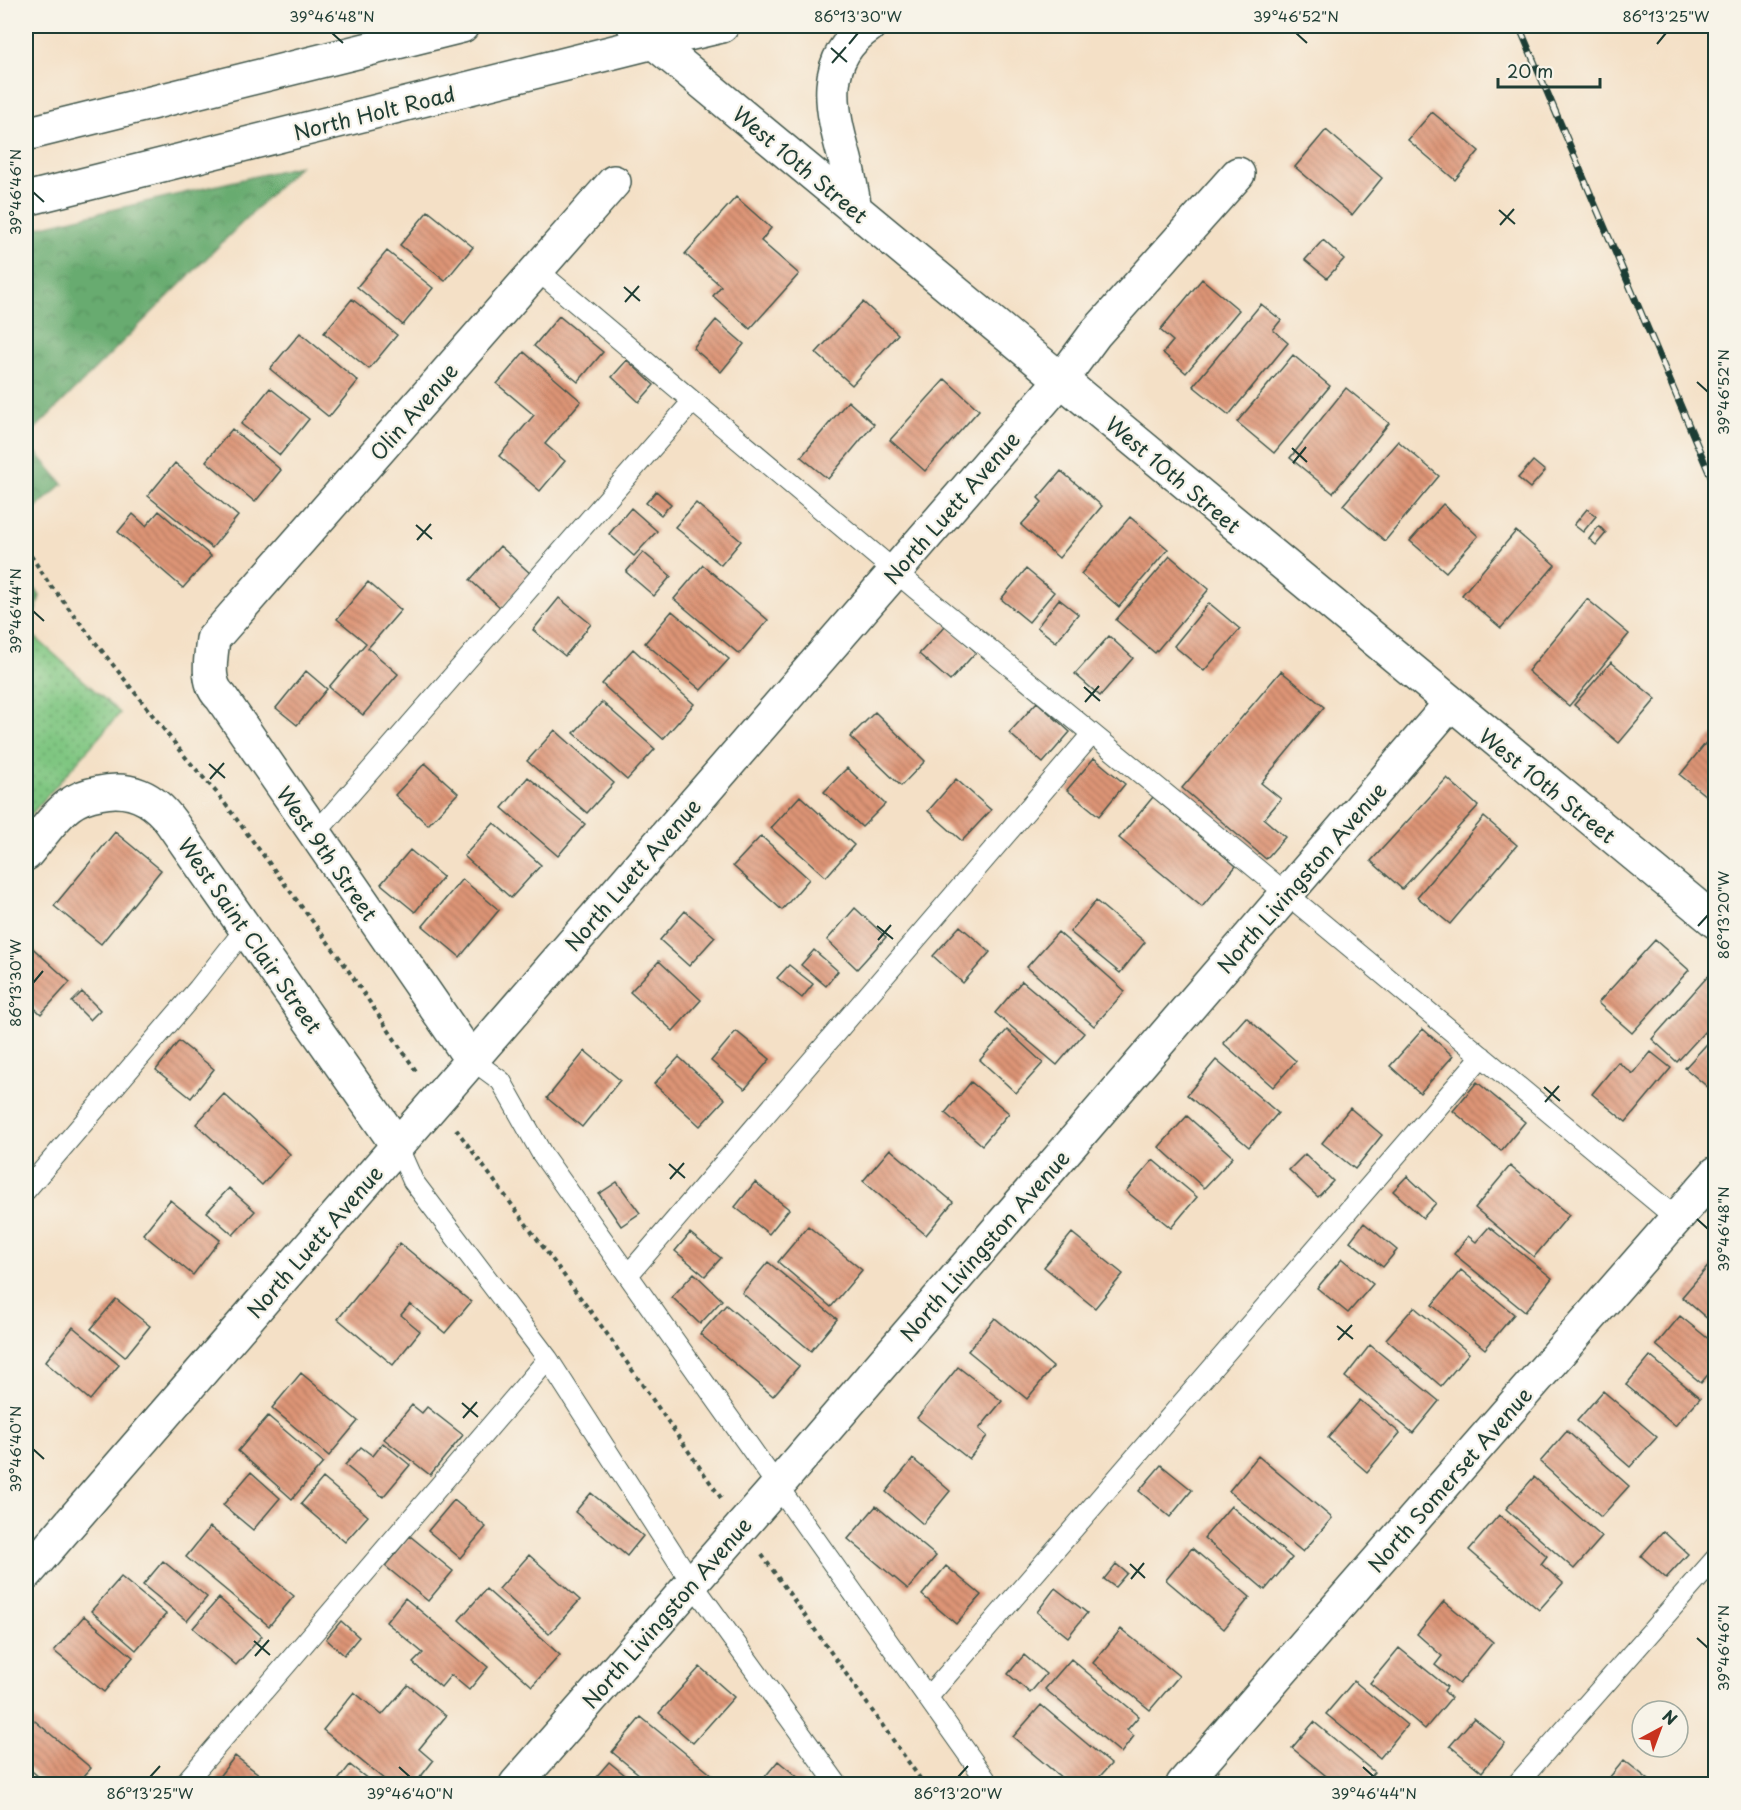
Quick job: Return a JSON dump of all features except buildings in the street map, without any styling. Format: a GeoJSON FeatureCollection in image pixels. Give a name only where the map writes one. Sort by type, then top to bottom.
{"type":"FeatureCollection","features":[{"type":"Feature","properties":{"kind":"street"},"geometry":{"type":"LineString","coordinates":[[341,56],[365,26]]}},
{"type":"Feature","properties":{"kind":"street"},"geometry":{"type":"LineString","coordinates":[[26,134],[462,26]]}},
{"type":"Feature","properties":{"kind":"street","name":"North Holt Road"},"geometry":{"type":"LineString","coordinates":[[26,199],[644,34],[722,26]]}},
{"type":"Feature","properties":{"kind":"street"},"geometry":{"type":"LineString","coordinates":[[855,209],[835,119],[833,94],[838,60],[847,44],[869,26]]}},
{"type":"Feature","properties":{"kind":"street","name":"West 10th Street"},"geometry":{"type":"LineString","coordinates":[[644,34],[1450,704],[1716,922]]}},
{"type":"Feature","properties":{"kind":"street","name":"North Luett Avenue"},"geometry":{"type":"LineString","coordinates":[[26,1574],[1061,380],[1095,334],[1238,174]]}},
{"type":"Feature","properties":{"kind":"street","name":"Olin Avenue"},"geometry":{"type":"LineString","coordinates":[[213,639],[614,182]]}},
{"type":"Feature","properties":{"kind":"street","name":"West 9th Street"},"geometry":{"type":"LineString","coordinates":[[213,639],[209,663],[215,693],[221,698],[471,1059]]}},
{"type":"Feature","properties":{"kind":"street","name":"North Livingston Avenue"},"geometry":{"type":"LineString","coordinates":[[516,1785],[778,1485],[1450,704]]}},
{"type":"Feature","properties":{"kind":"street","name":"West Saint Clair Street"},"geometry":{"type":"LineString","coordinates":[[26,854],[68,805],[91,795],[117,790],[142,796],[153,802],[164,811],[397,1145]]}},
{"type":"Feature","properties":{"kind":"street","name":"North Somerset Avenue"},"geometry":{"type":"LineString","coordinates":[[1183,1785],[1716,1173]]}},
{"type":"Feature","properties":{"kind":"lane"},"geometry":{"type":"LineString","coordinates":[[537,270],[895,572],[1676,1218]]}},
{"type":"Feature","properties":{"kind":"lane"},"geometry":{"type":"LineString","coordinates":[[315,834],[692,402]]}},
{"type":"Feature","properties":{"kind":"lane"},"geometry":{"type":"LineString","coordinates":[[628,1275],[1092,734]]}},
{"type":"Feature","properties":{"kind":"lane"},"geometry":{"type":"LineString","coordinates":[[26,1190],[198,989],[246,928]]}},
{"type":"Feature","properties":{"kind":"lane"},"geometry":{"type":"LineString","coordinates":[[928,1697],[1482,1056]]}},
{"type":"Feature","properties":{"kind":"lane"},"geometry":{"type":"LineString","coordinates":[[471,1059],[501,1081],[542,1154],[989,1785]]}},
{"type":"Feature","properties":{"kind":"lane"},"geometry":{"type":"LineString","coordinates":[[397,1145],[413,1181],[548,1359],[692,1583],[837,1785]]}},
{"type":"Feature","properties":{"kind":"lane"},"geometry":{"type":"LineString","coordinates":[[184,1785],[548,1359]]}},
{"type":"Feature","properties":{"kind":"lane"},"geometry":{"type":"LineString","coordinates":[[1517,1785],[1716,1558]]}},
{"type":"Feature","properties":{"kind":"path"},"geometry":{"type":"LineString","coordinates":[[26,548],[48,582],[187,759],[224,802],[342,961],[413,1066]]}},
{"type":"Feature","properties":{"kind":"path"},"geometry":{"type":"LineString","coordinates":[[453,1125],[605,1331],[716,1492]]}},
{"type":"Feature","properties":{"kind":"path"},"geometry":{"type":"LineString","coordinates":[[757,1548],[924,1785]]}},
{"type":"Feature","properties":{"kind":"green space"},"geometry":{"type":"Polygon","coordinates":[[[299,166],[26,438],[26,230],[299,166]]]}},
{"type":"Feature","properties":{"kind":"green space"},"geometry":{"type":"Polygon","coordinates":[[[26,441],[63,484],[32,511],[26,501],[26,441]]]}},
{"type":"Feature","properties":{"kind":"green space"},"geometry":{"type":"Polygon","coordinates":[[[26,576],[40,596],[29,632],[26,629],[26,576]]]}},
{"type":"Feature","properties":{"kind":"green space"},"geometry":{"type":"Polygon","coordinates":[[[26,629],[120,713],[26,820],[26,629]]]}},
{"type":"Feature","properties":{"kind":"railway"},"geometry":{"type":"LineString","coordinates":[[1519,26],[1716,489]]}}]}
